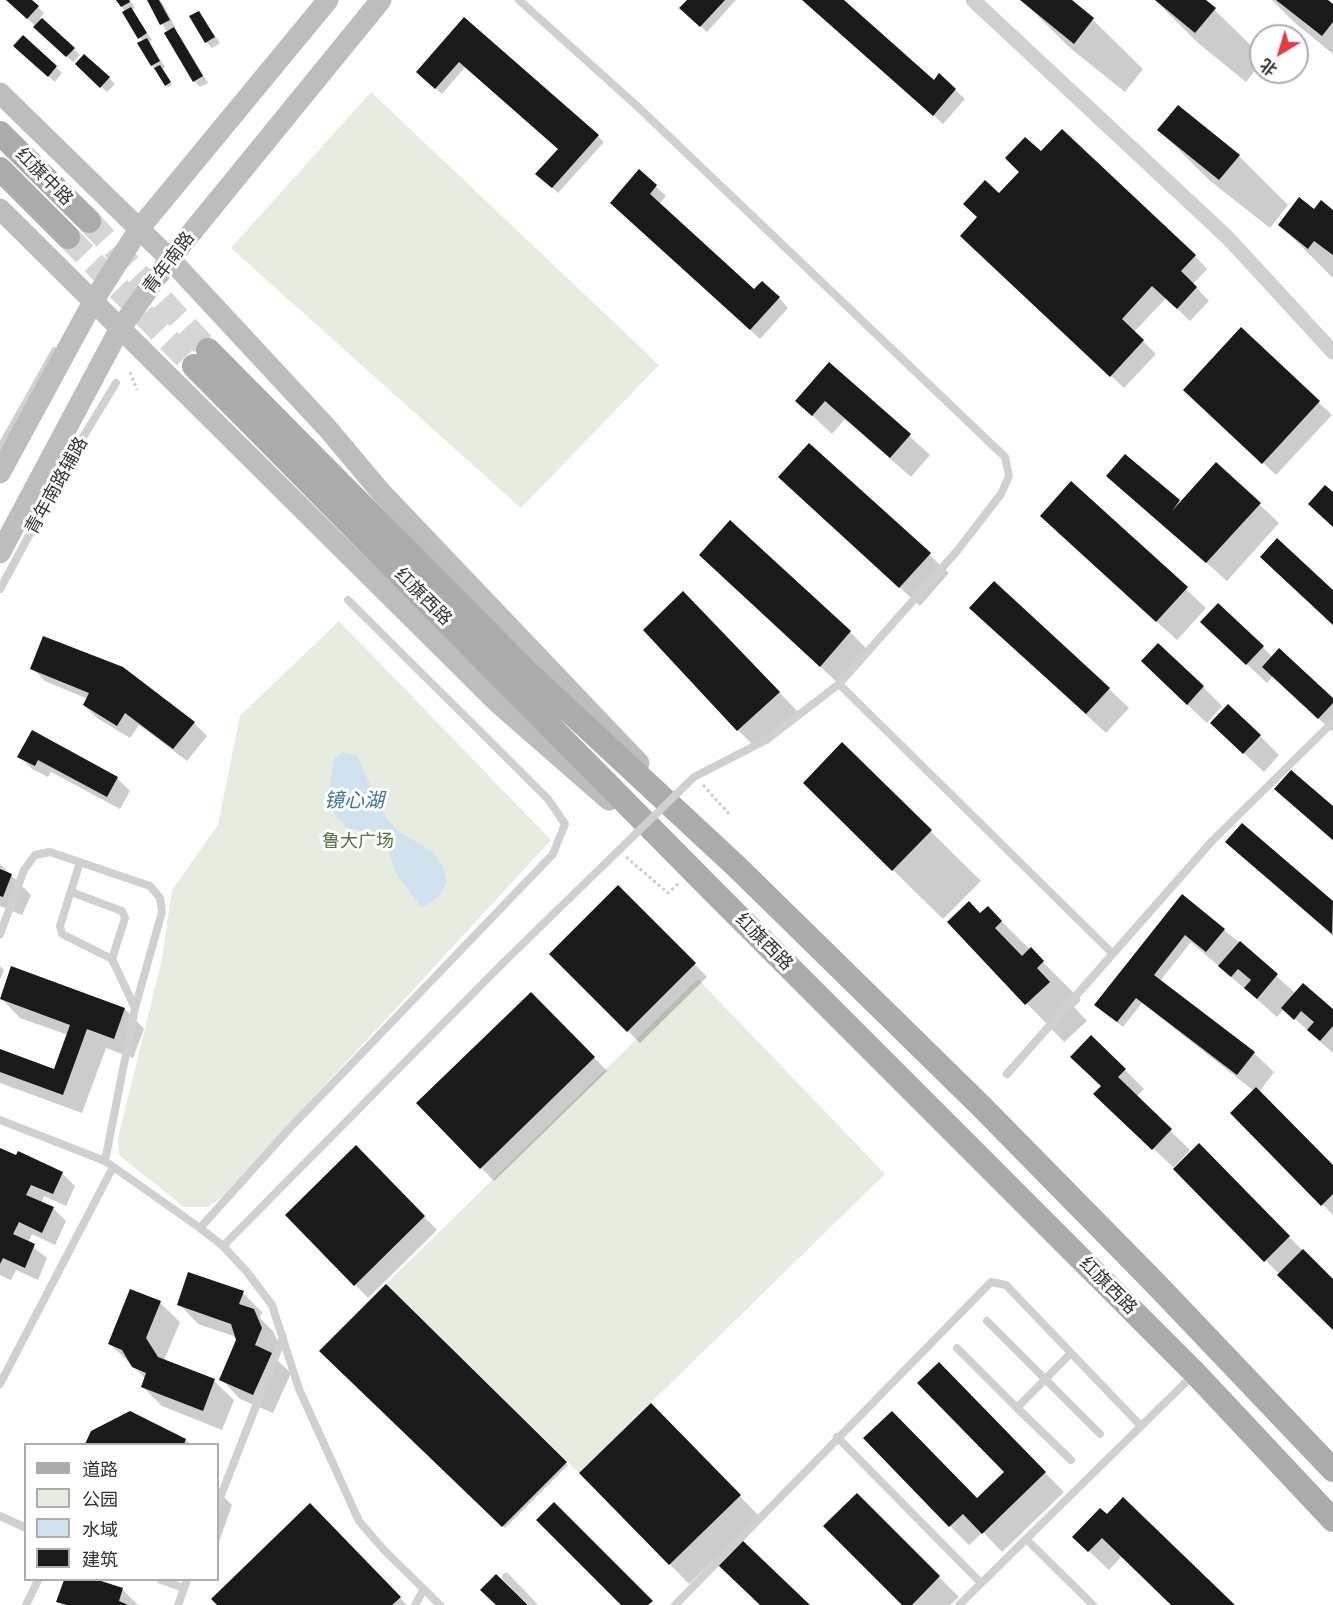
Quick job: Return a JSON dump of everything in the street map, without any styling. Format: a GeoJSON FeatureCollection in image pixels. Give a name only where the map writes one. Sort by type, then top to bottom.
{"type":"FeatureCollection","features":[{"type":"Feature","properties":{"kind":"main road"},"geometry":{"type":"LineString","coordinates":[[0,473],[90,308],[139,229],[328,0]]}},
{"type":"Feature","properties":{"kind":"main road","name":"青年南路"},"geometry":{"type":"LineString","coordinates":[[0,553],[119,330],[170,259],[381,0]]}},
{"type":"Feature","properties":{"kind":"main road"},"geometry":{"type":"LineString","coordinates":[[0,93],[170,259],[328,429],[380,491],[543,660],[737,867]]}},
{"type":"Feature","properties":{"kind":"main road","name":"红旗中路"},"geometry":{"type":"LineString","coordinates":[[0,133],[89,221]]}},
{"type":"Feature","properties":{"kind":"main road","name":"红旗中路"},"geometry":{"type":"LineString","coordinates":[[0,169],[68,237]]}},
{"type":"Feature","properties":{"kind":"main road"},"geometry":{"type":"LineString","coordinates":[[0,209],[90,308],[119,330],[498,703],[710,888]]}},
{"type":"Feature","properties":{"kind":"main road","name":"红旗西路"},"geometry":{"type":"LineString","coordinates":[[1333,1470],[1155,1283],[981,1106],[737,867],[526,671],[201,358],[710,888],[1195,1373],[1333,1520]]}},
{"type":"Feature","properties":{"kind":"street"},"geometry":{"type":"LineString","coordinates":[[973,0],[1228,238],[1333,352]]}},
{"type":"Feature","properties":{"kind":"lane"},"geometry":{"type":"LineString","coordinates":[[223,1246],[503,963],[694,777],[766,740],[839,684],[957,551],[1001,494],[1009,476],[1005,457],[637,106],[519,0]]}},
{"type":"Feature","properties":{"kind":"lane"},"geometry":{"type":"LineString","coordinates":[[0,449],[56,349],[90,308]]}},
{"type":"Feature","properties":{"kind":"lane","name":"青年南路辅路"},"geometry":{"type":"LineString","coordinates":[[0,589],[77,447],[116,383]]}},
{"type":"Feature","properties":{"kind":"lane"},"geometry":{"type":"LineString","coordinates":[[200,1228],[290,1128],[553,854],[565,824],[548,799],[348,600]]}},
{"type":"Feature","properties":{"kind":"lane"},"geometry":{"type":"LineString","coordinates":[[839,684],[1112,953]]}},
{"type":"Feature","properties":{"kind":"lane"},"geometry":{"type":"LineString","coordinates":[[1007,1074],[1213,840],[1333,722]]}},
{"type":"Feature","properties":{"kind":"lane"},"geometry":{"type":"LineString","coordinates":[[0,934],[24,870],[35,855],[50,852],[150,886],[160,898],[162,912],[135,1008],[105,1161]]}},
{"type":"Feature","properties":{"kind":"lane"},"geometry":{"type":"LineString","coordinates":[[80,862],[60,926],[62,934],[112,959],[135,1008]]}},
{"type":"Feature","properties":{"kind":"lane"},"geometry":{"type":"LineString","coordinates":[[71,892],[122,911],[125,918],[112,959]]}},
{"type":"Feature","properties":{"kind":"lane"},"geometry":{"type":"LineString","coordinates":[[0,1120],[105,1161],[223,1246],[272,1305],[299,1389],[359,1521],[383,1549],[440,1605]]}},
{"type":"Feature","properties":{"kind":"lane"},"geometry":{"type":"LineString","coordinates":[[0,1384],[113,1167]]}},
{"type":"Feature","properties":{"kind":"lane"},"geometry":{"type":"LineString","coordinates":[[675,1605],[991,1282],[1006,1285],[1141,1426]]}},
{"type":"Feature","properties":{"kind":"lane"},"geometry":{"type":"LineString","coordinates":[[987,1321],[1100,1434]]}},
{"type":"Feature","properties":{"kind":"lane"},"geometry":{"type":"LineString","coordinates":[[219,1500],[283,1336]]}},
{"type":"Feature","properties":{"kind":"lane"},"geometry":{"type":"LineString","coordinates":[[957,1348],[1071,1461]]}},
{"type":"Feature","properties":{"kind":"lane"},"geometry":{"type":"LineString","coordinates":[[1017,1408],[1071,1353]]}},
{"type":"Feature","properties":{"kind":"lane"},"geometry":{"type":"LineString","coordinates":[[959,1605],[1195,1373]]}},
{"type":"Feature","properties":{"kind":"lane"},"geometry":{"type":"LineString","coordinates":[[837,1437],[981,1583]]}},
{"type":"Feature","properties":{"kind":"lane"},"geometry":{"type":"LineString","coordinates":[[0,1516],[24,1527]]}},
{"type":"Feature","properties":{"kind":"lane"},"geometry":{"type":"LineString","coordinates":[[1026,1539],[1094,1605]]}},
{"type":"Feature","properties":{"kind":"lane"},"geometry":{"type":"LineString","coordinates":[[506,1577],[533,1605]]}},
{"type":"Feature","properties":{"kind":"lane"},"geometry":{"type":"LineString","coordinates":[[26,1605],[38,1581]]}},
{"type":"Feature","properties":{"kind":"lane"},"geometry":{"type":"LineString","coordinates":[[167,1581],[186,1584],[177,1605]]}},
{"type":"Feature","properties":{"kind":"lane"},"geometry":{"type":"LineString","coordinates":[[415,1605],[424,1589]]}},
{"type":"Feature","properties":{"kind":"path"},"geometry":{"type":"LineString","coordinates":[[130,372],[137,390]]}},
{"type":"Feature","properties":{"kind":"path"},"geometry":{"type":"LineString","coordinates":[[699,782],[729,814]]}},
{"type":"Feature","properties":{"kind":"path"},"geometry":{"type":"LineString","coordinates":[[626,856],[668,893],[679,883]]}},
{"type":"Feature","properties":{"kind":"green space"},"geometry":{"type":"Polygon","coordinates":[[[371,92],[659,365],[521,508],[231,248],[371,92]]]}},
{"type":"Feature","properties":{"kind":"green space","name":"鲁大广场"},"geometry":{"type":"Polygon","coordinates":[[[339,621],[551,840],[221,1198],[208,1207],[184,1207],[119,1155],[118,1138],[162,959],[172,890],[218,825],[240,716],[339,621]]]}},
{"type":"Feature","properties":{"kind":"green space"},"geometry":{"type":"Polygon","coordinates":[[[698,979],[885,1174],[579,1473],[386,1284],[698,979]]]}},
{"type":"Feature","properties":{"kind":"water","name":"镜心湖"},"geometry":{"type":"Polygon","coordinates":[[[342,752],[356,755],[387,819],[398,831],[434,853],[443,866],[447,882],[439,896],[422,908],[396,874],[388,849],[379,837],[364,830],[348,829],[335,815],[329,791],[334,759],[342,752]]]}},
{"type":"Feature","properties":{"kind":"building"},"geometry":{"type":"Polygon","coordinates":[[[6,0],[32,0],[39,6],[27,19],[6,0]]]}},
{"type":"Feature","properties":{"kind":"building"},"geometry":{"type":"Polygon","coordinates":[[[116,0],[129,0],[130,2],[121,7],[116,0]]]}},
{"type":"Feature","properties":{"kind":"building"},"geometry":{"type":"Polygon","coordinates":[[[147,0],[159,0],[170,20],[160,25],[147,0]]]}},
{"type":"Feature","properties":{"kind":"building"},"geometry":{"type":"Polygon","coordinates":[[[687,0],[725,0],[700,27],[679,8],[687,0]]]}},
{"type":"Feature","properties":{"kind":"building"},"geometry":{"type":"Polygon","coordinates":[[[802,0],[844,0],[934,80],[939,73],[956,89],[933,116],[802,0]]]}},
{"type":"Feature","properties":{"kind":"building"},"geometry":{"type":"Polygon","coordinates":[[[1020,0],[1072,0],[1094,18],[1074,44],[1020,0]]]}},
{"type":"Feature","properties":{"kind":"building"},"geometry":{"type":"Polygon","coordinates":[[[1155,0],[1206,0],[1216,8],[1195,33],[1155,0]]]}},
{"type":"Feature","properties":{"kind":"building"},"geometry":{"type":"Polygon","coordinates":[[[1276,0],[1328,0],[1333,4],[1333,22],[1322,36],[1276,0]]]}},
{"type":"Feature","properties":{"kind":"building"},"geometry":{"type":"Polygon","coordinates":[[[131,7],[147,33],[138,39],[122,12],[131,7]]]}},
{"type":"Feature","properties":{"kind":"building"},"geometry":{"type":"Polygon","coordinates":[[[199,11],[215,37],[205,43],[189,16],[199,11]]]}},
{"type":"Feature","properties":{"kind":"building"},"geometry":{"type":"Polygon","coordinates":[[[464,17],[599,135],[552,188],[535,174],[558,149],[459,62],[435,89],[416,72],[464,17]]]}},
{"type":"Feature","properties":{"kind":"building"},"geometry":{"type":"Polygon","coordinates":[[[42,18],[75,48],[66,57],[33,27],[42,18]]]}},
{"type":"Feature","properties":{"kind":"building"},"geometry":{"type":"Polygon","coordinates":[[[174,27],[203,76],[193,82],[164,33],[174,27]]]}},
{"type":"Feature","properties":{"kind":"building"},"geometry":{"type":"Polygon","coordinates":[[[23,35],[57,66],[48,77],[13,46],[23,35]]]}},
{"type":"Feature","properties":{"kind":"building"},"geometry":{"type":"Polygon","coordinates":[[[147,38],[160,61],[151,66],[137,43],[147,38]]]}},
{"type":"Feature","properties":{"kind":"building"},"geometry":{"type":"Polygon","coordinates":[[[84,54],[110,77],[100,88],[75,64],[84,54]]]}},
{"type":"Feature","properties":{"kind":"building"},"geometry":{"type":"Polygon","coordinates":[[[160,65],[171,82],[165,86],[154,68],[160,65]]]}},
{"type":"Feature","properties":{"kind":"building"},"geometry":{"type":"Polygon","coordinates":[[[1178,105],[1240,155],[1219,180],[1157,130],[1178,105]]]}},
{"type":"Feature","properties":{"kind":"building"},"geometry":{"type":"Polygon","coordinates":[[[1062,129],[1196,255],[1181,271],[1197,287],[1177,309],[1152,286],[1122,319],[1144,340],[1110,377],[960,236],[977,217],[963,204],[985,180],[999,193],[1019,172],[1005,158],[1025,137],[1041,151],[1062,129]]]}},
{"type":"Feature","properties":{"kind":"building"},"geometry":{"type":"Polygon","coordinates":[[[639,169],[657,185],[650,194],[754,289],[762,281],[780,297],[750,330],[610,203],[639,169]]]}},
{"type":"Feature","properties":{"kind":"building"},"geometry":{"type":"Polygon","coordinates":[[[1299,197],[1314,209],[1321,200],[1333,210],[1333,255],[1314,241],[1308,249],[1278,225],[1299,197]]]}},
{"type":"Feature","properties":{"kind":"building"},"geometry":{"type":"Polygon","coordinates":[[[1241,327],[1320,401],[1262,464],[1183,390],[1241,327]]]}},
{"type":"Feature","properties":{"kind":"building"},"geometry":{"type":"Polygon","coordinates":[[[829,362],[911,434],[890,458],[825,401],[812,416],[795,401],[829,362]]]}},
{"type":"Feature","properties":{"kind":"building"},"geometry":{"type":"Polygon","coordinates":[[[809,443],[931,553],[899,588],[778,477],[809,443]]]}},
{"type":"Feature","properties":{"kind":"building"},"geometry":{"type":"Polygon","coordinates":[[[1125,454],[1180,500],[1172,511],[1216,462],[1261,503],[1206,563],[1106,476],[1125,454]]]}},
{"type":"Feature","properties":{"kind":"building"},"geometry":{"type":"Polygon","coordinates":[[[1071,481],[1188,587],[1156,622],[1040,516],[1071,481]]]}},
{"type":"Feature","properties":{"kind":"building"},"geometry":{"type":"Polygon","coordinates":[[[1325,485],[1333,492],[1333,527],[1308,504],[1325,485]]]}},
{"type":"Feature","properties":{"kind":"building"},"geometry":{"type":"Polygon","coordinates":[[[730,520],[851,631],[820,667],[699,555],[730,520]]]}},
{"type":"Feature","properties":{"kind":"building"},"geometry":{"type":"Polygon","coordinates":[[[1277,538],[1333,590],[1333,625],[1260,557],[1277,538]]]}},
{"type":"Feature","properties":{"kind":"building"},"geometry":{"type":"Polygon","coordinates":[[[994,581],[1110,688],[1086,714],[969,608],[994,581]]]}},
{"type":"Feature","properties":{"kind":"building"},"geometry":{"type":"Polygon","coordinates":[[[683,591],[780,692],[737,731],[643,630],[683,591]]]}},
{"type":"Feature","properties":{"kind":"building"},"geometry":{"type":"Polygon","coordinates":[[[1218,603],[1264,646],[1246,665],[1200,622],[1218,603]]]}},
{"type":"Feature","properties":{"kind":"building"},"geometry":{"type":"Polygon","coordinates":[[[43,636],[123,667],[195,722],[173,749],[125,713],[117,726],[83,705],[89,693],[30,669],[43,636]]]}},
{"type":"Feature","properties":{"kind":"building"},"geometry":{"type":"Polygon","coordinates":[[[1158,643],[1204,686],[1187,705],[1141,661],[1158,643]]]}},
{"type":"Feature","properties":{"kind":"building"},"geometry":{"type":"Polygon","coordinates":[[[1279,648],[1333,698],[1333,703],[1318,719],[1262,667],[1279,648]]]}},
{"type":"Feature","properties":{"kind":"building"},"geometry":{"type":"Polygon","coordinates":[[[1228,704],[1261,735],[1243,754],[1210,723],[1228,704]]]}},
{"type":"Feature","properties":{"kind":"building"},"geometry":{"type":"Polygon","coordinates":[[[32,730],[118,777],[107,797],[38,760],[35,766],[17,757],[32,730]]]}},
{"type":"Feature","properties":{"kind":"building"},"geometry":{"type":"Polygon","coordinates":[[[842,742],[932,830],[892,871],[803,783],[842,742]]]}},
{"type":"Feature","properties":{"kind":"building"},"geometry":{"type":"Polygon","coordinates":[[[1291,770],[1333,806],[1333,840],[1274,789],[1291,770]]]}},
{"type":"Feature","properties":{"kind":"building"},"geometry":{"type":"Polygon","coordinates":[[[1242,823],[1333,901],[1332,934],[1225,842],[1242,823]]]}},
{"type":"Feature","properties":{"kind":"building"},"geometry":{"type":"Polygon","coordinates":[[[0,869],[12,874],[3,897],[0,896],[0,869]]]}},
{"type":"Feature","properties":{"kind":"building"},"geometry":{"type":"Polygon","coordinates":[[[618,885],[696,963],[627,1032],[549,954],[618,885]]]}},
{"type":"Feature","properties":{"kind":"building"},"geometry":{"type":"Polygon","coordinates":[[[1182,894],[1225,929],[1206,952],[1185,935],[1154,975],[1255,1052],[1237,1075],[1136,998],[1117,1022],[1094,1005],[1182,894]]]}},
{"type":"Feature","properties":{"kind":"building"},"geometry":{"type":"Polygon","coordinates":[[[969,901],[980,913],[988,906],[1002,921],[995,928],[1022,956],[1031,947],[1044,961],[1037,968],[1050,982],[1025,1005],[947,922],[969,901]]]}},
{"type":"Feature","properties":{"kind":"building"},"geometry":{"type":"Polygon","coordinates":[[[1240,941],[1278,974],[1257,999],[1244,988],[1251,980],[1238,969],[1231,977],[1218,966],[1240,941]]]}},
{"type":"Feature","properties":{"kind":"building"},"geometry":{"type":"Polygon","coordinates":[[[11,966],[125,1008],[114,1039],[87,1029],[63,1095],[0,1072],[0,1049],[54,1069],[70,1025],[0,999],[11,966]]]}},
{"type":"Feature","properties":{"kind":"building"},"geometry":{"type":"Polygon","coordinates":[[[1303,983],[1333,1009],[1333,1026],[1320,1041],[1307,1030],[1314,1022],[1301,1011],[1294,1020],[1281,1008],[1303,983]]]}},
{"type":"Feature","properties":{"kind":"building"},"geometry":{"type":"Polygon","coordinates":[[[531,992],[595,1057],[480,1169],[416,1103],[531,992]]]}},
{"type":"Feature","properties":{"kind":"building"},"geometry":{"type":"Polygon","coordinates":[[[1091,1035],[1126,1069],[1118,1077],[1172,1129],[1152,1150],[1093,1094],[1101,1086],[1070,1057],[1091,1035]]]}},
{"type":"Feature","properties":{"kind":"building"},"geometry":{"type":"Polygon","coordinates":[[[1256,1087],[1333,1165],[1333,1194],[1321,1206],[1230,1113],[1256,1087]]]}},
{"type":"Feature","properties":{"kind":"building"},"geometry":{"type":"Polygon","coordinates":[[[1199,1143],[1290,1236],[1264,1262],[1173,1169],[1199,1143]]]}},
{"type":"Feature","properties":{"kind":"building"},"geometry":{"type":"Polygon","coordinates":[[[356,1145],[425,1216],[354,1286],[285,1215],[356,1145]]]}},
{"type":"Feature","properties":{"kind":"building"},"geometry":{"type":"Polygon","coordinates":[[[0,1148],[16,1155],[18,1151],[63,1172],[53,1194],[31,1185],[26,1195],[54,1207],[42,1233],[19,1222],[13,1234],[35,1244],[25,1268],[3,1258],[0,1264],[0,1148]]]}},
{"type":"Feature","properties":{"kind":"building"},"geometry":{"type":"Polygon","coordinates":[[[1303,1249],[1333,1279],[1333,1330],[1277,1275],[1303,1249]]]}},
{"type":"Feature","properties":{"kind":"building"},"geometry":{"type":"Polygon","coordinates":[[[188,1272],[244,1291],[239,1304],[254,1309],[262,1328],[255,1345],[272,1353],[253,1395],[219,1380],[236,1340],[231,1324],[177,1305],[188,1272]]]}},
{"type":"Feature","properties":{"kind":"building"},"geometry":{"type":"Polygon","coordinates":[[[386,1284],[567,1462],[502,1527],[319,1351],[386,1284]]]}},
{"type":"Feature","properties":{"kind":"building"},"geometry":{"type":"Polygon","coordinates":[[[130,1289],[161,1301],[146,1338],[158,1357],[215,1379],[203,1411],[141,1387],[146,1373],[132,1367],[122,1350],[108,1344],[130,1289]]]}},
{"type":"Feature","properties":{"kind":"building"},"geometry":{"type":"Polygon","coordinates":[[[939,1362],[1046,1472],[982,1534],[963,1514],[949,1527],[863,1438],[892,1411],[977,1498],[1004,1472],[917,1383],[939,1362]]]}},
{"type":"Feature","properties":{"kind":"building"},"geometry":{"type":"Polygon","coordinates":[[[651,1403],[741,1495],[669,1565],[579,1473],[651,1403]]]}},
{"type":"Feature","properties":{"kind":"building"},"geometry":{"type":"Polygon","coordinates":[[[130,1411],[186,1439],[184,1443],[85,1443],[91,1431],[130,1411]]]}},
{"type":"Feature","properties":{"kind":"building"},"geometry":{"type":"Polygon","coordinates":[[[857,1493],[940,1576],[912,1605],[902,1605],[823,1526],[857,1493]]]}},
{"type":"Feature","properties":{"kind":"building"},"geometry":{"type":"Polygon","coordinates":[[[1123,1497],[1235,1605],[1171,1605],[1102,1538],[1088,1552],[1072,1537],[1100,1508],[1107,1514],[1123,1497]]]}},
{"type":"Feature","properties":{"kind":"building"},"geometry":{"type":"Polygon","coordinates":[[[554,1502],[653,1601],[648,1605],[621,1605],[536,1520],[554,1502]]]}},
{"type":"Feature","properties":{"kind":"building"},"geometry":{"type":"Polygon","coordinates":[[[310,1503],[401,1597],[392,1605],[217,1605],[211,1599],[310,1503]]]}},
{"type":"Feature","properties":{"kind":"building"},"geometry":{"type":"Polygon","coordinates":[[[742,1540],[810,1605],[760,1605],[718,1565],[742,1540]]]}},
{"type":"Feature","properties":{"kind":"building"},"geometry":{"type":"Polygon","coordinates":[[[496,1574],[528,1605],[496,1605],[480,1590],[496,1574]]]}},
{"type":"Feature","properties":{"kind":"building"},"geometry":{"type":"Polygon","coordinates":[[[64,1581],[101,1581],[123,1588],[119,1601],[128,1605],[67,1605],[56,1602],[64,1581]]]}},
{"type":"Feature","properties":{"kind":"tunnel"},"geometry":{"type":"LineString","coordinates":[[89,221],[208,350]]}},
{"type":"Feature","properties":{"kind":"tunnel"},"geometry":{"type":"LineString","coordinates":[[68,237],[194,366]]}}]}
